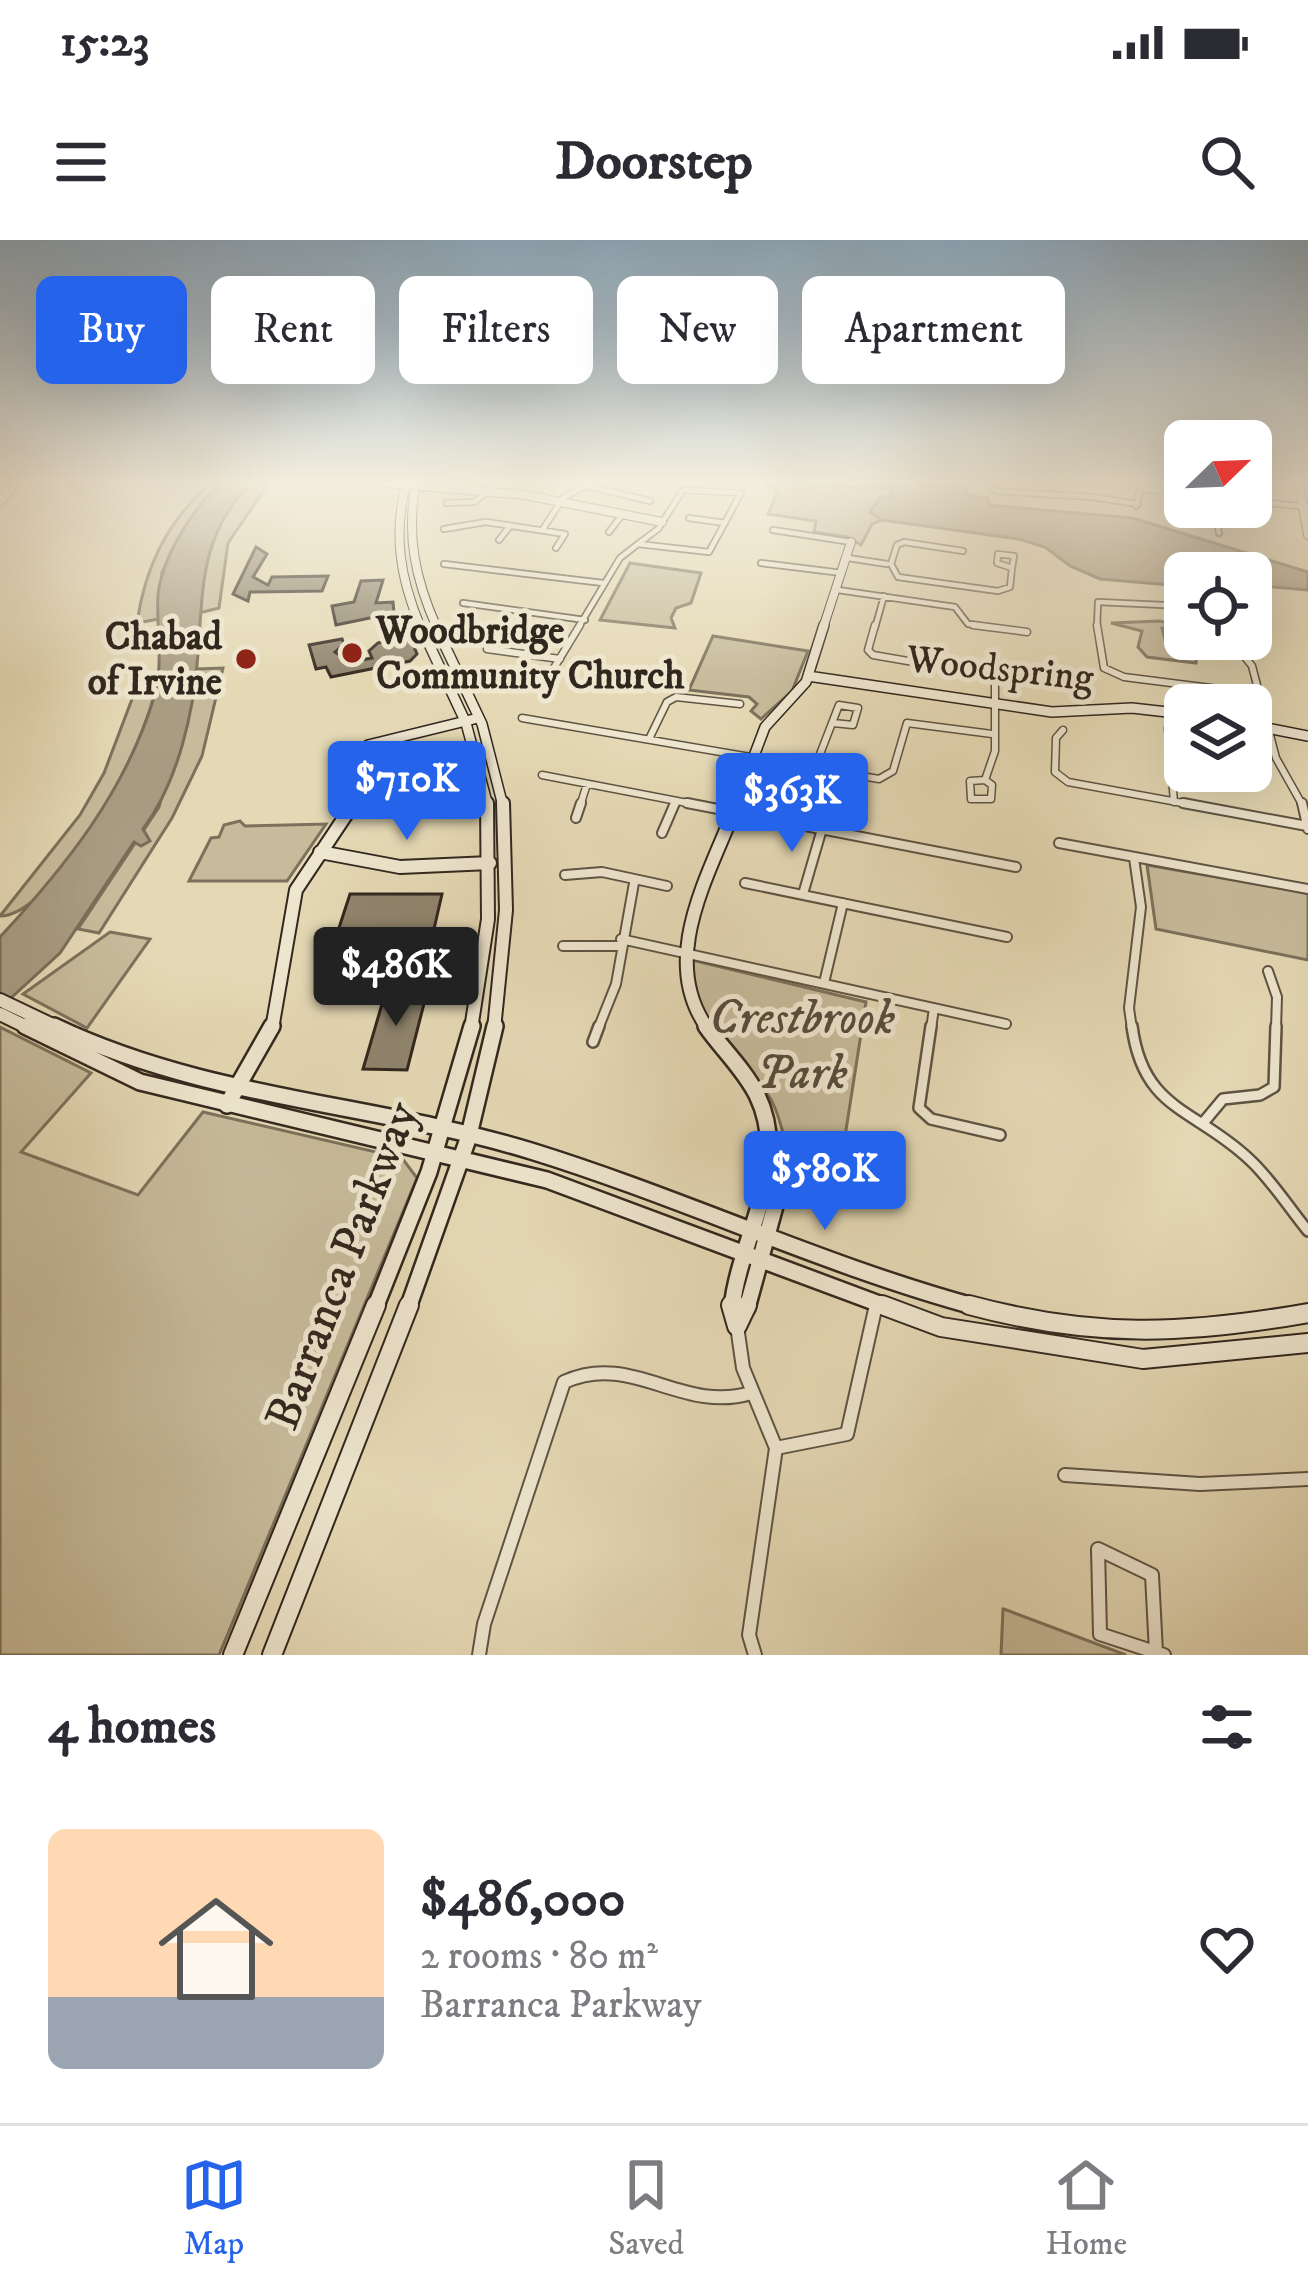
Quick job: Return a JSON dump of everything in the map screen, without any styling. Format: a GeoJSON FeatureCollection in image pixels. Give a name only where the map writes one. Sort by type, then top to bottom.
{"type":"FeatureCollection","features":[{"type":"Feature","properties":{"kind":"main road","name":"Barranca Parkway"},"geometry":{"type":"LineString","coordinates":[[233,1655],[440,1141],[479,989],[490,863],[487,801],[466,721],[409,595],[395,549]]}},
{"type":"Feature","properties":{"kind":"main road","name":"Barranca Parkway"},"geometry":{"type":"LineString","coordinates":[[272,1655],[463,1156],[496,1016],[506,916],[500,790],[482,718],[407,549]]}},
{"type":"Feature","properties":{"kind":"main road"},"geometry":{"type":"LineString","coordinates":[[737,1326],[757,1236],[780,1188],[760,1103],[689,1005],[680,967],[753,756],[765,727],[796,698],[808,676],[843,574],[854,559],[852,549]]}},
{"type":"Feature","properties":{"kind":"main road"},"geometry":{"type":"LineString","coordinates":[[409,595],[423,592]]}},
{"type":"Feature","properties":{"kind":"main road","name":"Woodspring"},"geometry":{"type":"LineString","coordinates":[[808,676],[1052,712],[1132,708],[1164,712]]}},
{"type":"Feature","properties":{"kind":"main road"},"geometry":{"type":"LineString","coordinates":[[227,1106],[270,1038],[296,890],[357,798],[371,741],[482,718]]}},
{"type":"Feature","properties":{"kind":"main road"},"geometry":{"type":"LineString","coordinates":[[1272,728],[1308,734]]}},
{"type":"Feature","properties":{"kind":"main road"},"geometry":{"type":"LineString","coordinates":[[320,852],[400,867],[490,863]]}},
{"type":"Feature","properties":{"kind":"main road"},"geometry":{"type":"LineString","coordinates":[[4,1009],[112,1053],[440,1141],[463,1156],[547,1180],[959,1332],[1087,1354],[1194,1358],[1308,1343]]}},
{"type":"Feature","properties":{"kind":"main road"},"geometry":{"type":"LineString","coordinates":[[4,1009],[140,1082],[227,1106],[440,1141],[468,1136],[532,1151],[947,1304],[1069,1327],[1186,1331],[1308,1313]]}},
{"type":"Feature","properties":{"kind":"street"},"geometry":{"type":"LineString","coordinates":[[543,686],[603,583],[633,549]]}},
{"type":"Feature","properties":{"kind":"street"},"geometry":{"type":"LineString","coordinates":[[676,549],[706,553],[709,549]]}},
{"type":"Feature","properties":{"kind":"street"},"geometry":{"type":"LineString","coordinates":[[895,549],[889,564],[894,576],[1005,590],[1012,568]]}},
{"type":"Feature","properties":{"kind":"street"},"geometry":{"type":"LineString","coordinates":[[951,549],[964,551]]}},
{"type":"Feature","properties":{"kind":"street"},"geometry":{"type":"LineString","coordinates":[[854,559],[889,564]]}},
{"type":"Feature","properties":{"kind":"street"},"geometry":{"type":"LineString","coordinates":[[761,562],[843,574]]}},
{"type":"Feature","properties":{"kind":"street"},"geometry":{"type":"LineString","coordinates":[[444,564],[603,583]]}},
{"type":"Feature","properties":{"kind":"street"},"geometry":{"type":"LineString","coordinates":[[942,604],[947,584]]}},
{"type":"Feature","properties":{"kind":"street"},"geometry":{"type":"LineString","coordinates":[[838,590],[942,604],[962,611],[965,623],[1027,632]]}},
{"type":"Feature","properties":{"kind":"street"},"geometry":{"type":"LineString","coordinates":[[884,596],[868,650],[873,655],[990,673],[995,678],[995,751],[986,780]]}},
{"type":"Feature","properties":{"kind":"street"},"geometry":{"type":"LineString","coordinates":[[1164,605],[1098,602],[1096,644],[1108,672],[1190,684]]}},
{"type":"Feature","properties":{"kind":"street"},"geometry":{"type":"LineString","coordinates":[[463,603],[585,620]]}},
{"type":"Feature","properties":{"kind":"street"},"geometry":{"type":"LineString","coordinates":[[487,649],[560,659]]}},
{"type":"Feature","properties":{"kind":"street"},"geometry":{"type":"LineString","coordinates":[[650,737],[667,702],[676,697],[740,704]]}},
{"type":"Feature","properties":{"kind":"street"},"geometry":{"type":"LineString","coordinates":[[814,767],[838,705],[858,708],[854,725],[832,723]]}},
{"type":"Feature","properties":{"kind":"street"},"geometry":{"type":"LineString","coordinates":[[522,718],[889,776],[901,728],[912,722],[992,734]]}},
{"type":"Feature","properties":{"kind":"street"},"geometry":{"type":"LineString","coordinates":[[1063,730],[1054,754],[1054,772],[1062,779],[1308,827],[1300,798],[1272,744]]}},
{"type":"Feature","properties":{"kind":"street"},"geometry":{"type":"LineString","coordinates":[[542,776],[1016,867]]}},
{"type":"Feature","properties":{"kind":"street"},"geometry":{"type":"LineString","coordinates":[[986,780],[992,785],[991,799],[971,799],[970,781],[986,780]]}},
{"type":"Feature","properties":{"kind":"street"},"geometry":{"type":"LineString","coordinates":[[576,818],[587,784]]}},
{"type":"Feature","properties":{"kind":"street"},"geometry":{"type":"LineString","coordinates":[[1173,792],[1174,802]]}},
{"type":"Feature","properties":{"kind":"street"},"geometry":{"type":"LineString","coordinates":[[662,833],[675,802]]}},
{"type":"Feature","properties":{"kind":"street"},"geometry":{"type":"LineString","coordinates":[[803,894],[822,829]]}},
{"type":"Feature","properties":{"kind":"street"},"geometry":{"type":"LineString","coordinates":[[1059,843],[1308,890]]}},
{"type":"Feature","properties":{"kind":"street"},"geometry":{"type":"LineString","coordinates":[[1134,859],[1141,907],[1129,1008],[1138,1065],[1165,1098],[1250,1159],[1308,1231]]}},
{"type":"Feature","properties":{"kind":"street"},"geometry":{"type":"LineString","coordinates":[[565,874],[602,872],[634,883],[667,886]]}},
{"type":"Feature","properties":{"kind":"street"},"geometry":{"type":"LineString","coordinates":[[593,1042],[616,984],[634,883]]}},
{"type":"Feature","properties":{"kind":"street"},"geometry":{"type":"LineString","coordinates":[[745,883],[1007,937]]}},
{"type":"Feature","properties":{"kind":"street"},"geometry":{"type":"LineString","coordinates":[[824,983],[843,903]]}},
{"type":"Feature","properties":{"kind":"street"},"geometry":{"type":"LineString","coordinates":[[563,946],[621,943],[683,952],[1006,1024]]}},
{"type":"Feature","properties":{"kind":"street"},"geometry":{"type":"LineString","coordinates":[[1203,1123],[1223,1099],[1260,1095],[1274,1087],[1276,998],[1268,971]]}},
{"type":"Feature","properties":{"kind":"street"},"geometry":{"type":"LineString","coordinates":[[934,1008],[918,1102],[922,1114],[1000,1135]]}},
{"type":"Feature","properties":{"kind":"street"},"geometry":{"type":"LineString","coordinates":[[776,1448],[847,1434],[876,1305]]}},
{"type":"Feature","properties":{"kind":"street"},"geometry":{"type":"LineString","coordinates":[[737,1326],[752,1393],[776,1448],[749,1635],[755,1655]]}},
{"type":"Feature","properties":{"kind":"street"},"geometry":{"type":"LineString","coordinates":[[479,1655],[484,1624],[565,1382],[595,1368],[724,1401],[752,1393]]}},
{"type":"Feature","properties":{"kind":"street"},"geometry":{"type":"LineString","coordinates":[[1065,1474],[1201,1484],[1308,1479]]}},
{"type":"Feature","properties":{"kind":"street"},"geometry":{"type":"LineString","coordinates":[[1098,1549],[1145,1567],[1152,1575],[1160,1654],[1100,1634],[1098,1549]]}},
{"type":"Feature","properties":{"kind":"green space"},"geometry":{"type":"Polygon","coordinates":[[[159,549],[177,549],[162,572],[159,619],[137,623],[159,549]]]}},
{"type":"Feature","properties":{"kind":"green space"},"geometry":{"type":"Polygon","coordinates":[[[210,549],[227,549],[219,608],[199,613],[210,549]]]}},
{"type":"Feature","properties":{"kind":"green space"},"geometry":{"type":"Polygon","coordinates":[[[630,563],[701,573],[691,603],[676,608],[671,618],[675,628],[600,620],[630,563]]]}},
{"type":"Feature","properties":{"kind":"green space"},"geometry":{"type":"Polygon","coordinates":[[[1164,622],[1164,659],[1147,657],[1138,647],[1142,631],[1111,623],[1164,622]]]}},
{"type":"Feature","properties":{"kind":"green space"},"geometry":{"type":"Polygon","coordinates":[[[713,636],[808,651],[792,691],[761,719],[751,711],[757,704],[749,697],[689,690],[713,636]]]}},
{"type":"Feature","properties":{"kind":"green space"},"geometry":{"type":"Polygon","coordinates":[[[223,668],[202,756],[172,818],[99,933],[78,929],[159,807],[196,669],[223,668]]]}},
{"type":"Feature","properties":{"kind":"green space"},"geometry":{"type":"Polygon","coordinates":[[[157,677],[140,737],[100,816],[49,886],[23,908],[0,916],[80,815],[104,773],[140,678],[157,677]]]}},
{"type":"Feature","properties":{"kind":"green space"},"geometry":{"type":"Polygon","coordinates":[[[240,821],[245,826],[326,824],[287,881],[189,881],[211,838],[219,837],[224,825],[240,821]]]}},
{"type":"Feature","properties":{"kind":"green space"},"geometry":{"type":"Polygon","coordinates":[[[1147,865],[1308,893],[1308,960],[1156,929],[1147,865]]]}},
{"type":"Feature","properties":{"kind":"green space"},"geometry":{"type":"Polygon","coordinates":[[[110,932],[150,939],[87,1028],[23,994],[110,932]]]}},
{"type":"Feature","properties":{"kind":"green space","name":"Crestbrook Park"},"geometry":{"type":"Polygon","coordinates":[[[692,960],[866,1002],[841,1162],[786,1143],[770,1098],[718,1034],[698,1000],[692,960]]]}},
{"type":"Feature","properties":{"kind":"green space"},"geometry":{"type":"Polygon","coordinates":[[[0,1027],[91,1073],[21,1152],[138,1195],[203,1112],[402,1158],[417,1178],[219,1655],[0,1655],[0,1027]]]}},
{"type":"Feature","properties":{"kind":"green space"},"geometry":{"type":"Polygon","coordinates":[[[1004,1609],[1126,1655],[1001,1655],[1004,1609]]]}},
{"type":"Feature","properties":{"kind":"shaded area"},"geometry":{"type":"Polygon","coordinates":[[[211,549],[188,722],[166,790],[143,829],[150,841],[141,846],[134,842],[60,953],[0,1008],[0,937],[91,826],[142,731],[157,685],[158,595],[172,550],[211,549]]]}},
{"type":"Feature","properties":{"kind":"shaded area"},"geometry":{"type":"Polygon","coordinates":[[[1048,549],[1243,552],[1164,552],[1164,584],[1100,579],[1070,566],[1048,549]]]}},
{"type":"Feature","properties":{"kind":"shaded area"},"geometry":{"type":"Polygon","coordinates":[[[1272,561],[1308,572],[1308,590],[1272,587],[1272,561]]]}},
{"type":"Feature","properties":{"kind":"building"},"geometry":{"type":"Polygon","coordinates":[[[255,549],[267,554],[253,577],[268,585],[272,577],[328,576],[322,591],[250,592],[248,601],[233,594],[255,549]]]}},
{"type":"Feature","properties":{"kind":"building"},"geometry":{"type":"Polygon","coordinates":[[[383,580],[376,603],[393,602],[394,613],[336,625],[332,606],[354,602],[361,581],[383,580]]]}},
{"type":"Feature","properties":{"kind":"building"},"geometry":{"type":"Polygon","coordinates":[[[410,637],[417,654],[410,661],[331,677],[326,667],[316,669],[309,645],[342,639],[344,644],[335,652],[350,662],[372,658],[369,651],[378,643],[410,637]]]}},
{"type":"Feature","properties":{"kind":"building"},"geometry":{"type":"Polygon","coordinates":[[[350,894],[442,894],[431,942],[335,940],[350,894]]]}},
{"type":"Feature","properties":{"kind":"building"},"geometry":{"type":"Polygon","coordinates":[[[387,987],[428,988],[407,1070],[363,1069],[387,987]]]}},
{"type":"Feature","properties":{"kind":"place","name":"Woodbridge Community Church"},"geometry":{"type":"Point","coordinates":[352,653]}},
{"type":"Feature","properties":{"kind":"place","name":"Chabad of Irvine"},"geometry":{"type":"Point","coordinates":[246,659]}}]}
